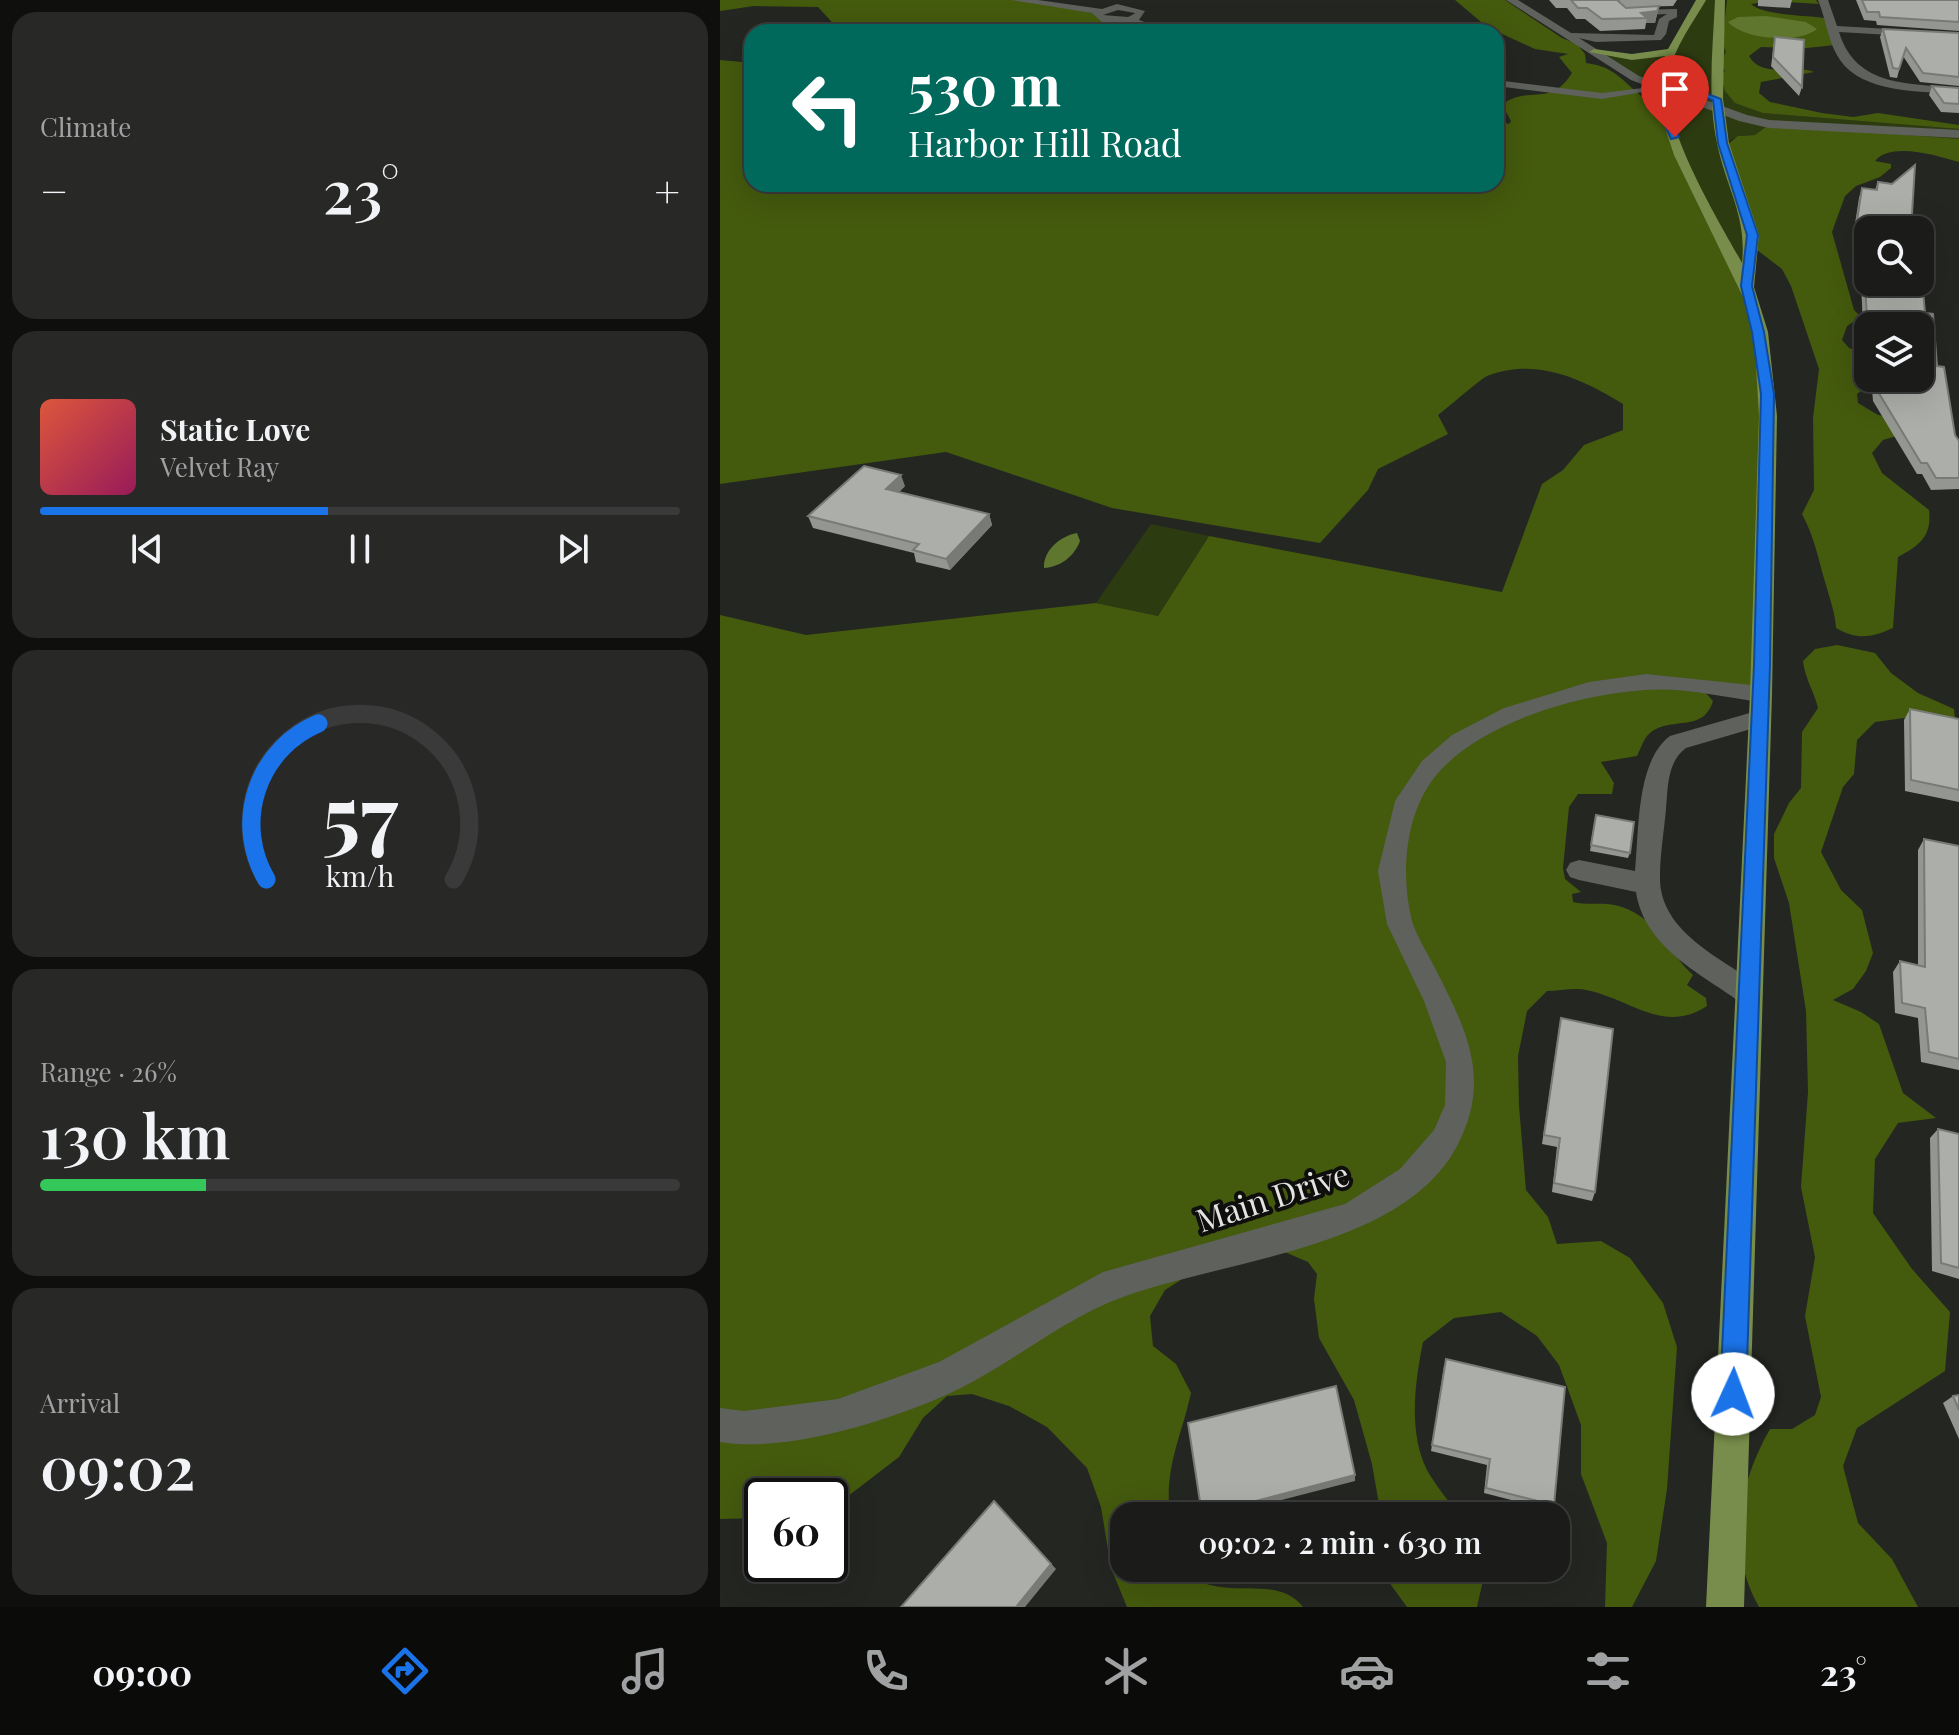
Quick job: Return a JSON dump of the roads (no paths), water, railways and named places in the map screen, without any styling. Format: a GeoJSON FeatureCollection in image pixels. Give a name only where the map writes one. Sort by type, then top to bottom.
{"type":"FeatureCollection","features":[{"type":"Feature","properties":{"kind":"main road"},"geometry":{"type":"LineString","coordinates":[[1701,0],[1675,47],[1662,85],[1662,110],[1725,248],[1747,286],[1763,359],[1768,416],[1760,706],[1725,1607]]}},
{"type":"Feature","properties":{"kind":"main road"},"geometry":{"type":"LineString","coordinates":[[1720,0],[1719,105],[1723,143],[1752,235],[1747,286]]}},
{"type":"Feature","properties":{"kind":"main road"},"geometry":{"type":"LineString","coordinates":[[1594,52],[1632,57],[1675,47]]}},
{"type":"Feature","properties":{"kind":"street"},"geometry":{"type":"LineString","coordinates":[[1016,0],[1099,11],[1124,7],[1140,11],[1139,16],[1129,20],[1142,24]]}},
{"type":"Feature","properties":{"kind":"street"},"geometry":{"type":"LineString","coordinates":[[1511,0],[1623,71],[1719,105],[1800,124]]}},
{"type":"Feature","properties":{"kind":"street"},"geometry":{"type":"LineString","coordinates":[[1823,0],[1843,57],[1857,71],[1893,83],[1959,91]]}},
{"type":"Feature","properties":{"kind":"street"},"geometry":{"type":"LineString","coordinates":[[1664,19],[1672,17],[1673,11]]}},
{"type":"Feature","properties":{"kind":"street"},"geometry":{"type":"LineString","coordinates":[[1624,13],[1695,11]]}},
{"type":"Feature","properties":{"kind":"street"},"geometry":{"type":"LineString","coordinates":[[1539,17],[1557,17]]}},
{"type":"Feature","properties":{"kind":"street"},"geometry":{"type":"LineString","coordinates":[[1664,19],[1688,22]]}},
{"type":"Feature","properties":{"kind":"street"},"geometry":{"type":"LineString","coordinates":[[1657,38],[1664,19]]}},
{"type":"Feature","properties":{"kind":"street"},"geometry":{"type":"LineString","coordinates":[[1835,29],[1959,36]]}},
{"type":"Feature","properties":{"kind":"street"},"geometry":{"type":"LineString","coordinates":[[1568,36],[1657,38],[1675,47]]}},
{"type":"Feature","properties":{"kind":"street"},"geometry":{"type":"LineString","coordinates":[[1607,61],[1662,85]]}},
{"type":"Feature","properties":{"kind":"street"},"geometry":{"type":"LineString","coordinates":[[1623,71],[1662,110]]}},
{"type":"Feature","properties":{"kind":"street"},"geometry":{"type":"LineString","coordinates":[[1504,84],[1590,95],[1643,91]]}},
{"type":"Feature","properties":{"kind":"street"},"geometry":{"type":"LineString","coordinates":[[1719,105],[1751,121],[1959,134]]}},
{"type":"Feature","properties":{"kind":"street"},"geometry":{"type":"LineString","coordinates":[[1723,143],[1739,131],[1776,124]]}},
{"type":"Feature","properties":{"kind":"street","name":"Main Drive"},"geometry":{"type":"LineString","coordinates":[[720,1425],[744,1429],[838,1416],[948,1376],[1103,1288],[1352,1217],[1411,1179],[1445,1140],[1460,1105],[1460,1062],[1438,1001],[1400,924],[1391,871],[1407,801],[1430,767],[1460,741],[1512,714],[1589,690],[1646,682],[1674,683],[1760,706]]}},
{"type":"Feature","properties":{"kind":"street"},"geometry":{"type":"LineString","coordinates":[[1749,993],[1676,943],[1651,904],[1647,884],[1657,778],[1666,751],[1678,742],[1760,706]]}},
{"type":"Feature","properties":{"kind":"street"},"geometry":{"type":"LineString","coordinates":[[1579,870],[1647,884]]}}]}
